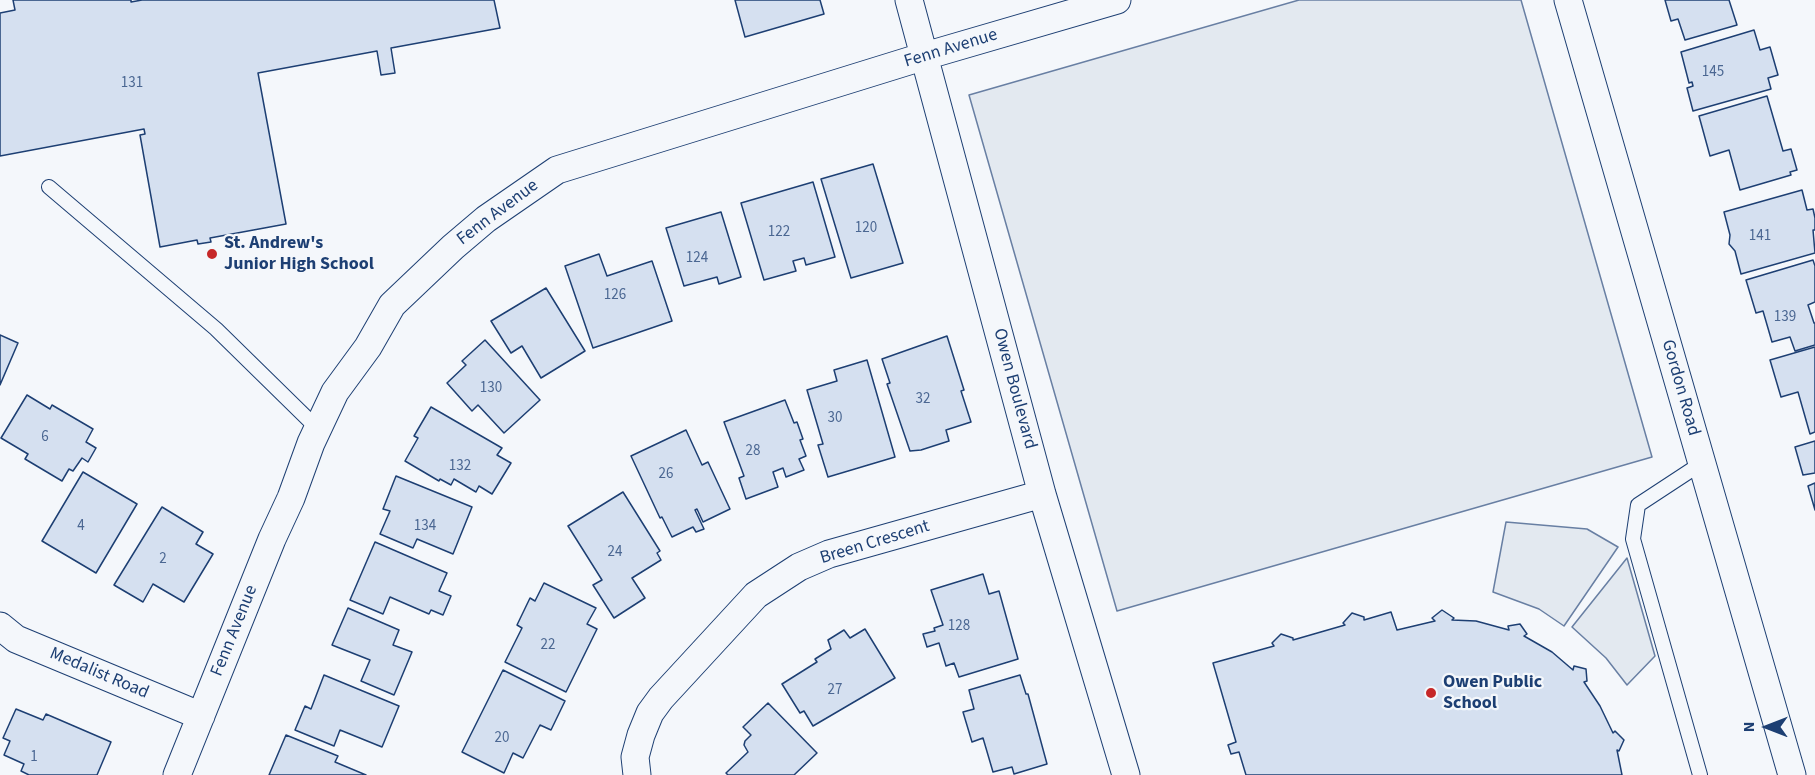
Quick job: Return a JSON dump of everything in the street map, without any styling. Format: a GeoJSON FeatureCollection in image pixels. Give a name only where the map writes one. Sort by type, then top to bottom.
{"type":"FeatureCollection","features":[{"type":"Feature","properties":{"kind":"street","name":"Owen Boulevard"},"geometry":{"type":"LineString","coordinates":[[909,0],[1042,494],[1126,775]]}},
{"type":"Feature","properties":{"kind":"street","name":"Fenn Avenue"},"geometry":{"type":"LineString","coordinates":[[177,775],[335,392],[368,347],[392,305],[478,226],[556,170],[925,56],[1117,0]]}},
{"type":"Feature","properties":{"kind":"street","name":"Gordon Road"},"geometry":{"type":"LineString","coordinates":[[1568,0],[1792,775]]}},
{"type":"Feature","properties":{"kind":"street","name":"Breen Crescent"},"geometry":{"type":"LineString","coordinates":[[637,775],[635,757],[650,713],[742,608],[769,586],[799,567],[829,554],[1042,494]]}},
{"type":"Feature","properties":{"kind":"street","name":"Medalist Road"},"geometry":{"type":"LineString","coordinates":[[0,626],[16,639],[201,716]]}},
{"type":"Feature","properties":{"kind":"lane"},"geometry":{"type":"LineString","coordinates":[[49,187],[216,329],[318,429]]}},
{"type":"Feature","properties":{"kind":"lane"},"geometry":{"type":"LineString","coordinates":[[1700,775],[1633,539],[1638,505],[1702,463]]}},
{"type":"Feature","properties":{"kind":"shaded area"},"geometry":{"type":"Polygon","coordinates":[[[1299,0],[1521,0],[1652,457],[1117,611],[969,95],[1299,0]]]}},
{"type":"Feature","properties":{"kind":"shaded area"},"geometry":{"type":"Polygon","coordinates":[[[1506,522],[1587,529],[1618,547],[1564,626],[1539,609],[1493,592],[1506,522]]]}},
{"type":"Feature","properties":{"kind":"shaded area"},"geometry":{"type":"Polygon","coordinates":[[[1627,558],[1655,656],[1627,685],[1606,658],[1572,627],[1627,558]]]}},
{"type":"Feature","properties":{"kind":"building"},"geometry":{"type":"Polygon","coordinates":[[[13,0],[131,0],[131,2],[142,0],[494,0],[500,28],[391,48],[395,73],[381,75],[377,51],[258,73],[286,224],[210,238],[211,242],[198,244],[197,240],[160,247],[140,135],[145,134],[144,129],[0,156],[0,13],[15,10],[13,0]]]}},
{"type":"Feature","properties":{"kind":"building"},"geometry":{"type":"Polygon","coordinates":[[[735,0],[820,0],[824,14],[745,37],[735,0]]]}},
{"type":"Feature","properties":{"kind":"building"},"geometry":{"type":"Polygon","coordinates":[[[1665,0],[1729,0],[1737,25],[1685,40],[1678,19],[1671,21],[1665,0]]]}},
{"type":"Feature","properties":{"kind":"building"},"geometry":{"type":"Polygon","coordinates":[[[1754,30],[1760,50],[1770,47],[1778,75],[1768,78],[1771,89],[1693,111],[1687,88],[1693,86],[1692,82],[1689,83],[1681,52],[1754,30]]]}},
{"type":"Feature","properties":{"kind":"building"},"geometry":{"type":"Polygon","coordinates":[[[1767,96],[1783,151],[1791,149],[1797,170],[1790,172],[1791,175],[1740,190],[1729,150],[1710,156],[1699,116],[1767,96]]]}},
{"type":"Feature","properties":{"kind":"building"},"geometry":{"type":"Polygon","coordinates":[[[873,164],[903,263],[851,278],[821,179],[873,164]]]}},
{"type":"Feature","properties":{"kind":"building"},"geometry":{"type":"Polygon","coordinates":[[[813,182],[835,257],[806,265],[804,258],[793,261],[796,271],[764,280],[741,203],[813,182]]]}},
{"type":"Feature","properties":{"kind":"building"},"geometry":{"type":"Polygon","coordinates":[[[1802,190],[1807,210],[1813,209],[1815,218],[1815,230],[1813,230],[1815,253],[1741,274],[1735,251],[1729,244],[1730,235],[1724,212],[1802,190]]]}},
{"type":"Feature","properties":{"kind":"building"},"geometry":{"type":"Polygon","coordinates":[[[721,212],[741,277],[719,284],[717,277],[684,286],[666,228],[721,212]]]}},
{"type":"Feature","properties":{"kind":"building"},"geometry":{"type":"Polygon","coordinates":[[[599,254],[607,276],[652,261],[672,321],[593,348],[565,266],[599,254]]]}},
{"type":"Feature","properties":{"kind":"building"},"geometry":{"type":"Polygon","coordinates":[[[1813,260],[1815,302],[1808,305],[1815,323],[1815,345],[1795,351],[1790,337],[1772,342],[1763,311],[1756,313],[1746,280],[1813,260]]]}},
{"type":"Feature","properties":{"kind":"building"},"geometry":{"type":"Polygon","coordinates":[[[546,288],[585,351],[541,378],[522,346],[511,353],[491,321],[546,288]]]}},
{"type":"Feature","properties":{"kind":"building"},"geometry":{"type":"Polygon","coordinates":[[[0,335],[18,343],[0,385],[0,335]]]}},
{"type":"Feature","properties":{"kind":"building"},"geometry":{"type":"Polygon","coordinates":[[[947,336],[964,390],[961,391],[971,422],[946,430],[949,441],[910,451],[887,384],[890,383],[882,359],[947,336]]]}},
{"type":"Feature","properties":{"kind":"building"},"geometry":{"type":"Polygon","coordinates":[[[485,340],[540,400],[504,433],[478,405],[472,411],[447,383],[466,365],[462,361],[485,340]]]}},
{"type":"Feature","properties":{"kind":"building"},"geometry":{"type":"Polygon","coordinates":[[[1815,347],[1815,432],[1810,434],[1798,392],[1781,397],[1770,360],[1815,347]]]}},
{"type":"Feature","properties":{"kind":"building"},"geometry":{"type":"Polygon","coordinates":[[[867,360],[895,457],[828,477],[818,445],[823,444],[807,390],[837,381],[834,370],[867,360]]]}},
{"type":"Feature","properties":{"kind":"building"},"geometry":{"type":"Polygon","coordinates":[[[27,395],[50,409],[52,405],[93,429],[86,442],[96,448],[88,462],[82,458],[73,471],[69,469],[62,481],[25,459],[28,454],[1,438],[27,395]]]}},
{"type":"Feature","properties":{"kind":"building"},"geometry":{"type":"Polygon","coordinates":[[[785,400],[803,439],[800,440],[806,456],[799,459],[804,470],[786,477],[783,468],[773,472],[778,487],[746,499],[739,478],[744,476],[724,422],[785,400]]]}},
{"type":"Feature","properties":{"kind":"building"},"geometry":{"type":"Polygon","coordinates":[[[431,407],[502,448],[497,455],[511,463],[492,494],[479,486],[476,492],[454,479],[451,485],[440,479],[439,481],[405,461],[418,438],[414,436],[431,407]]]}},
{"type":"Feature","properties":{"kind":"building"},"geometry":{"type":"Polygon","coordinates":[[[686,430],[702,465],[708,462],[730,509],[703,522],[697,509],[695,510],[704,529],[696,532],[693,527],[672,537],[662,517],[660,518],[631,456],[686,430]]]}},
{"type":"Feature","properties":{"kind":"building"},"geometry":{"type":"Polygon","coordinates":[[[1815,441],[1815,473],[1803,475],[1795,447],[1815,441]]]}},
{"type":"Feature","properties":{"kind":"building"},"geometry":{"type":"Polygon","coordinates":[[[83,472],[137,504],[96,573],[42,541],[83,472]]]}},
{"type":"Feature","properties":{"kind":"building"},"geometry":{"type":"Polygon","coordinates":[[[396,476],[472,507],[453,554],[417,539],[413,548],[380,534],[390,511],[383,509],[396,476]]]}},
{"type":"Feature","properties":{"kind":"building"},"geometry":{"type":"Polygon","coordinates":[[[1815,483],[1815,510],[1808,486],[1815,483]]]}},
{"type":"Feature","properties":{"kind":"building"},"geometry":{"type":"Polygon","coordinates":[[[623,492],[660,551],[657,553],[661,560],[632,578],[645,598],[614,618],[593,585],[602,580],[568,526],[623,492]]]}},
{"type":"Feature","properties":{"kind":"building"},"geometry":{"type":"Polygon","coordinates":[[[162,507],[203,532],[196,544],[213,554],[184,602],[153,584],[143,602],[114,585],[162,507]]]}},
{"type":"Feature","properties":{"kind":"building"},"geometry":{"type":"Polygon","coordinates":[[[375,542],[447,573],[439,591],[451,596],[443,615],[431,610],[429,614],[390,597],[383,614],[350,600],[375,542]]]}},
{"type":"Feature","properties":{"kind":"building"},"geometry":{"type":"Polygon","coordinates":[[[983,574],[989,594],[999,591],[1018,659],[959,677],[954,663],[946,666],[939,643],[927,647],[923,634],[935,631],[934,628],[943,625],[931,590],[983,574]]]}},
{"type":"Feature","properties":{"kind":"building"},"geometry":{"type":"Polygon","coordinates":[[[544,583],[596,608],[587,624],[597,629],[566,692],[505,662],[522,628],[517,625],[530,598],[535,601],[544,583]]]}},
{"type":"Feature","properties":{"kind":"building"},"geometry":{"type":"Polygon","coordinates":[[[348,608],[399,630],[393,645],[412,652],[394,695],[361,681],[370,660],[332,645],[348,608]]]}},
{"type":"Feature","properties":{"kind":"building"},"geometry":{"type":"Polygon","coordinates":[[[1442,610],[1454,618],[1452,620],[1476,621],[1509,630],[1508,626],[1520,624],[1527,634],[1524,636],[1552,652],[1573,670],[1574,666],[1586,669],[1587,681],[1584,682],[1600,706],[1613,733],[1615,731],[1624,740],[1619,751],[1617,750],[1622,775],[1246,775],[1239,752],[1231,754],[1228,745],[1236,742],[1213,663],[1274,646],[1272,643],[1281,634],[1293,640],[1345,625],[1343,623],[1352,613],[1364,617],[1364,620],[1391,612],[1397,630],[1435,621],[1432,618],[1442,610]]]}},
{"type":"Feature","properties":{"kind":"building"},"geometry":{"type":"Polygon","coordinates":[[[865,629],[895,678],[813,726],[804,711],[800,713],[782,684],[817,662],[815,659],[831,649],[828,640],[844,630],[850,638],[865,629]]]}},
{"type":"Feature","properties":{"kind":"building"},"geometry":{"type":"Polygon","coordinates":[[[503,670],[565,701],[551,730],[540,725],[523,758],[513,753],[504,773],[462,752],[503,670]]]}},
{"type":"Feature","properties":{"kind":"building"},"geometry":{"type":"Polygon","coordinates":[[[324,675],[399,706],[382,747],[340,730],[334,746],[295,730],[305,706],[311,709],[324,675]]]}},
{"type":"Feature","properties":{"kind":"building"},"geometry":{"type":"Polygon","coordinates":[[[1020,675],[1026,694],[1028,694],[1047,764],[1014,774],[1012,767],[993,772],[983,738],[972,742],[963,712],[974,709],[969,690],[1020,675]]]}},
{"type":"Feature","properties":{"kind":"building"},"geometry":{"type":"Polygon","coordinates":[[[768,703],[817,753],[794,775],[728,775],[726,773],[748,752],[744,745],[751,735],[743,727],[768,703]]]}},
{"type":"Feature","properties":{"kind":"building"},"geometry":{"type":"Polygon","coordinates":[[[16,709],[43,720],[46,714],[111,742],[97,775],[29,775],[21,771],[24,764],[4,755],[10,741],[3,738],[16,709]]]}},
{"type":"Feature","properties":{"kind":"building"},"geometry":{"type":"Polygon","coordinates":[[[286,735],[338,756],[335,762],[366,775],[269,775],[286,735]]]}},
{"type":"Feature","properties":{"kind":"place","name":"St. Andrew's Junior High School"},"geometry":{"type":"Point","coordinates":[212,254]}},
{"type":"Feature","properties":{"kind":"place","name":"Owen Public School"},"geometry":{"type":"Point","coordinates":[1431,693]}}]}
